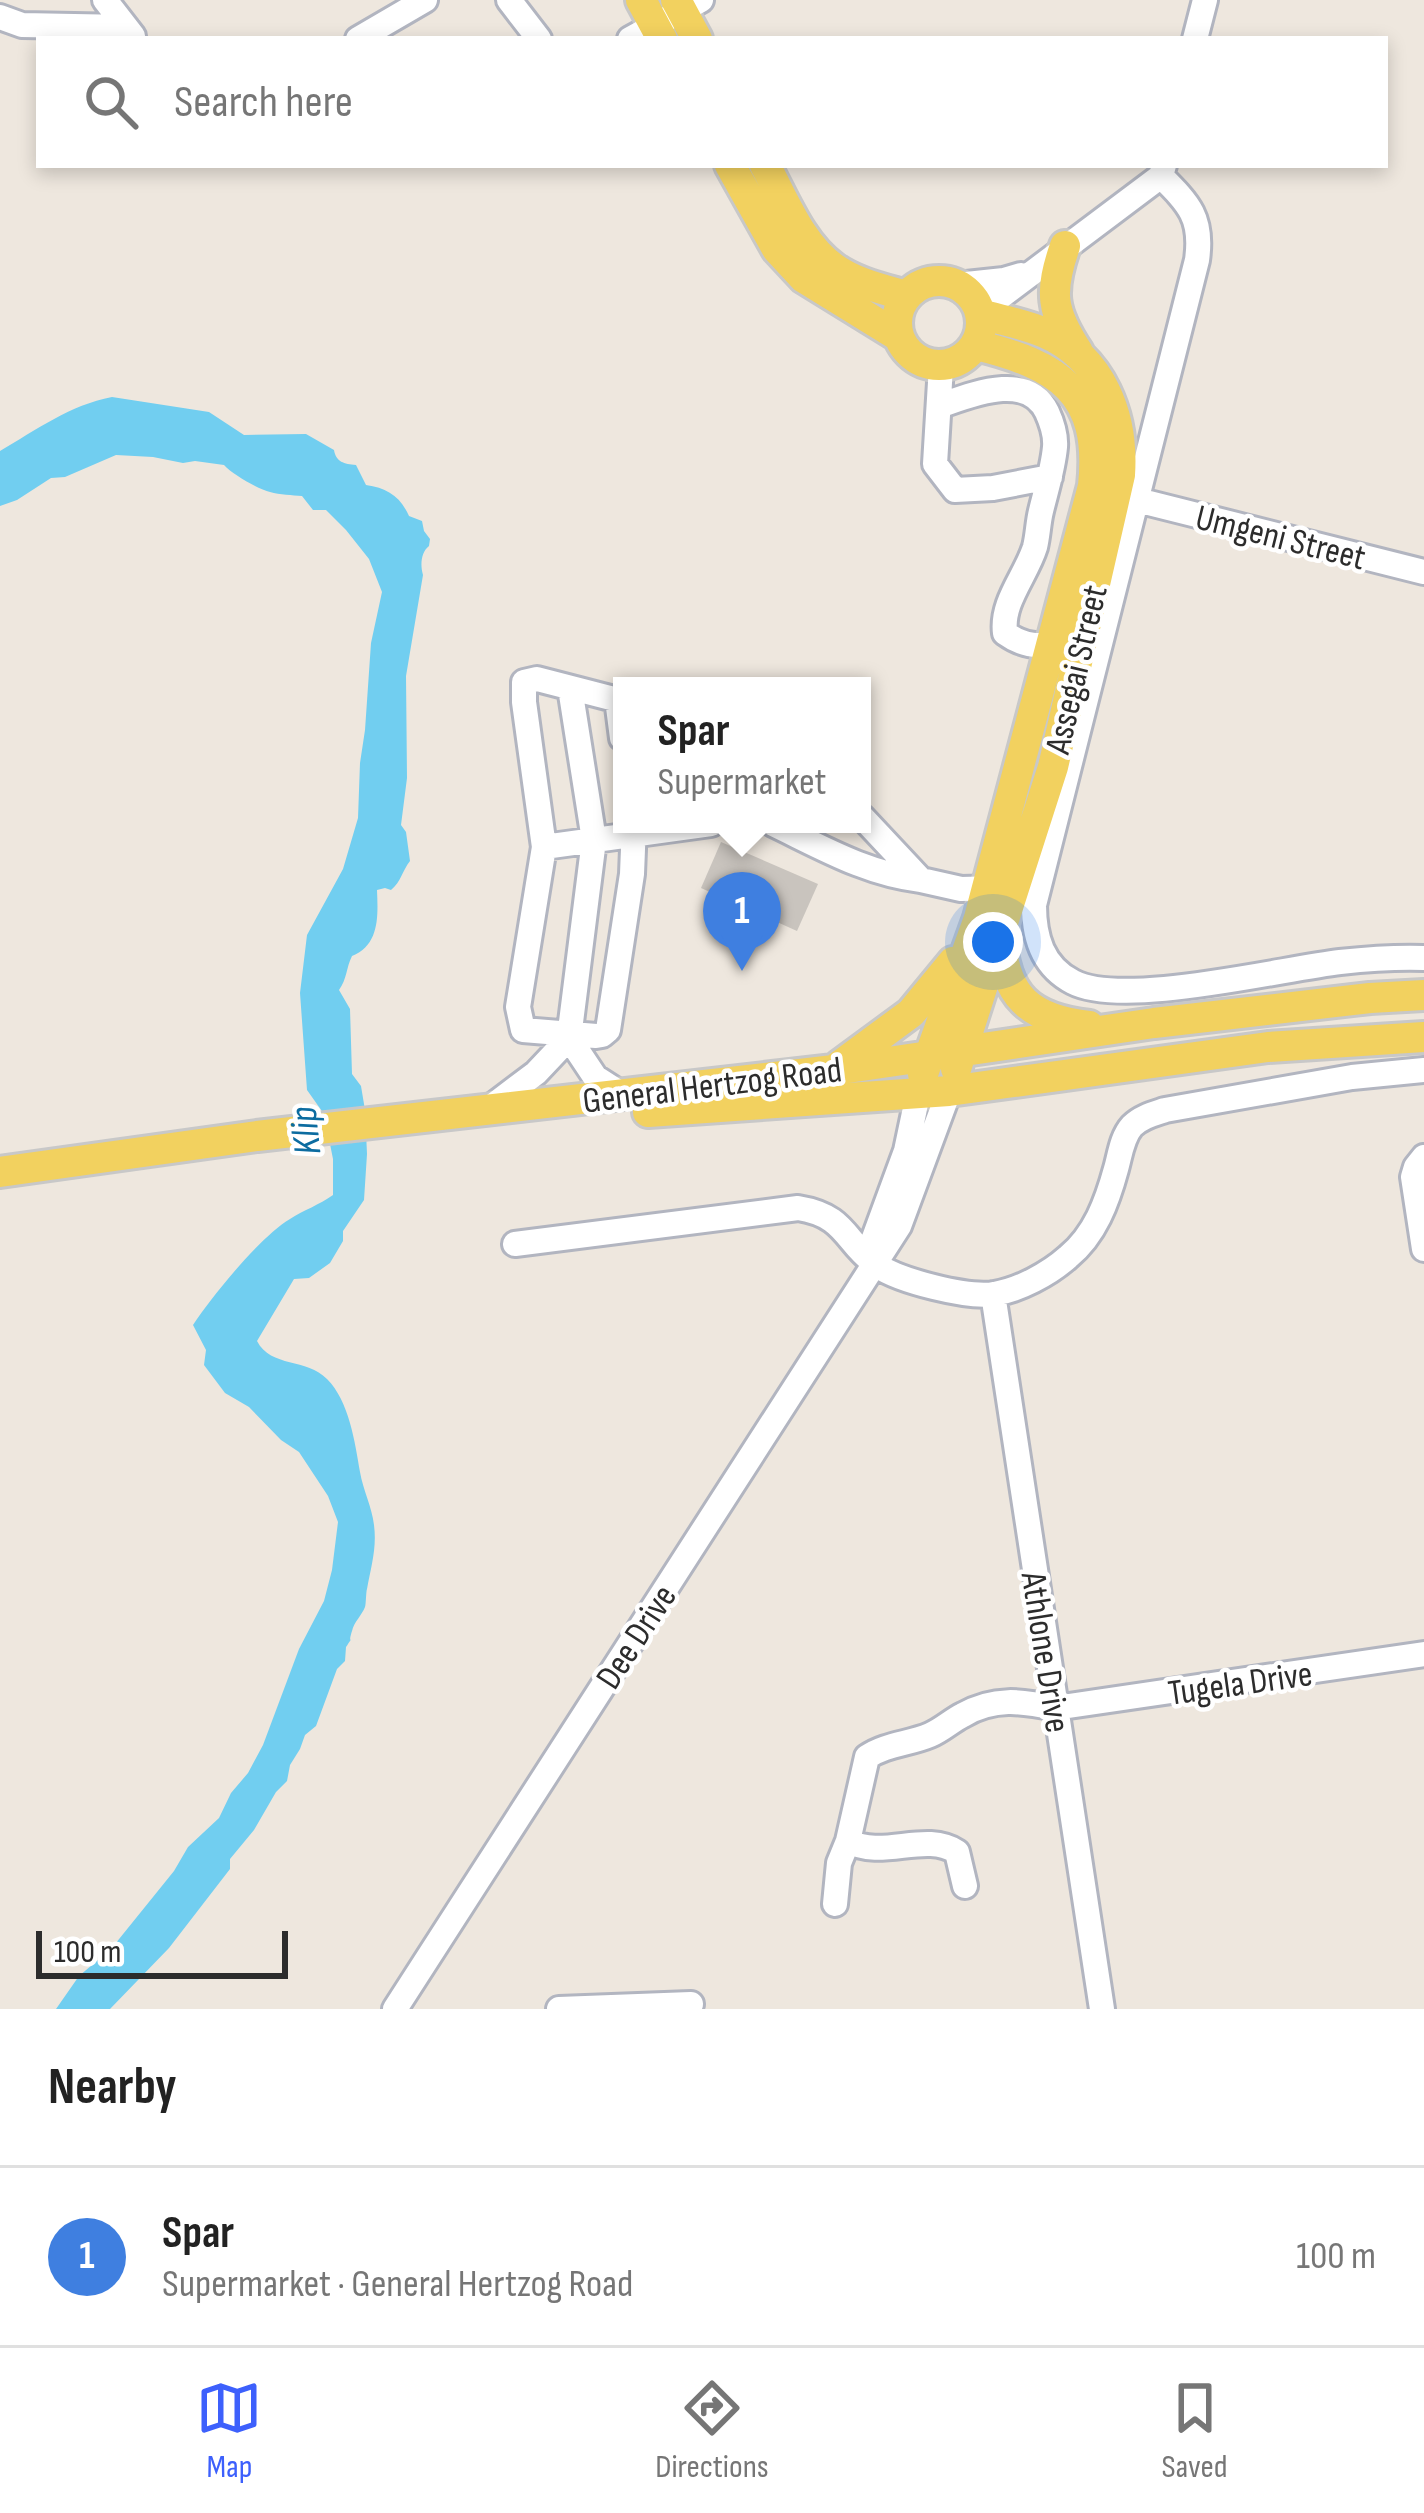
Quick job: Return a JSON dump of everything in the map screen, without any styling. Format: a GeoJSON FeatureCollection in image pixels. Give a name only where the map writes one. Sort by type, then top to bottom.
{"type":"FeatureCollection","features":[{"type":"Feature","properties":{"kind":"main road"},"geometry":{"type":"LineString","coordinates":[[664,16],[693,36]]}},
{"type":"Feature","properties":{"kind":"main road"},"geometry":{"type":"LineString","coordinates":[[732,168],[777,249],[804,278],[898,336]]}},
{"type":"Feature","properties":{"kind":"main road"},"geometry":{"type":"LineString","coordinates":[[767,168],[813,250],[849,276],[906,296]]}},
{"type":"Feature","properties":{"kind":"main road"},"geometry":{"type":"LineString","coordinates":[[1065,246],[1053,295],[1057,314],[1080,355]]}},
{"type":"Feature","properties":{"kind":"main road"},"geometry":{"type":"LineString","coordinates":[[929,282],[957,285],[969,293],[980,313],[976,345],[955,363],[941,366],[914,358],[898,336],[899,308],[916,287],[929,282]]}},
{"type":"Feature","properties":{"kind":"main road","name":"Assegai Street"},"geometry":{"type":"LineString","coordinates":[[980,313],[1044,333],[1089,364],[1112,403],[1122,457],[1053,767],[1000,887]]}},
{"type":"Feature","properties":{"kind":"main road","name":"Assegai Street"},"geometry":{"type":"LineString","coordinates":[[933,1092],[962,1052],[1052,644],[1093,486],[1094,445],[1076,394],[1052,372],[1017,355],[976,345]]}},
{"type":"Feature","properties":{"kind":"main road"},"geometry":{"type":"LineString","coordinates":[[834,1070],[911,1013],[987,933],[1013,991],[1025,1005],[1084,1026],[1129,1027]]}},
{"type":"Feature","properties":{"kind":"main road","name":"Assegai Street"},"geometry":{"type":"LineString","coordinates":[[933,1092],[928,1057],[987,933]]}},
{"type":"Feature","properties":{"kind":"main road","name":"General Hertzog Road"},"geometry":{"type":"LineString","coordinates":[[418,1127],[488,1110],[834,1070],[1129,1027],[1424,995]]}},
{"type":"Feature","properties":{"kind":"main road","name":"General Hertzog Road"},"geometry":{"type":"LineString","coordinates":[[0,1172],[418,1127],[933,1092],[1268,1046],[1424,1037]]}},
{"type":"Feature","properties":{"kind":"main road","name":"General Hertzog Road"},"geometry":{"type":"LineString","coordinates":[[0,1190],[258,1145]]}},
{"type":"Feature","properties":{"kind":"street"},"geometry":{"type":"LineString","coordinates":[[105,0],[131,33]]}},
{"type":"Feature","properties":{"kind":"street"},"geometry":{"type":"LineString","coordinates":[[363,36],[425,0]]}},
{"type":"Feature","properties":{"kind":"street"},"geometry":{"type":"LineString","coordinates":[[509,0],[537,36]]}},
{"type":"Feature","properties":{"kind":"street"},"geometry":{"type":"LineString","coordinates":[[1197,36],[1205,0]]}},
{"type":"Feature","properties":{"kind":"street"},"geometry":{"type":"LineString","coordinates":[[0,16],[22,25],[131,33]]}},
{"type":"Feature","properties":{"kind":"street"},"geometry":{"type":"LineString","coordinates":[[980,313],[1163,170],[1194,213],[1199,245],[1034,904],[1034,930],[1042,954],[1076,984],[1100,991],[1162,989],[1339,962],[1424,958]]}},
{"type":"Feature","properties":{"kind":"street"},"geometry":{"type":"LineString","coordinates":[[957,285],[1004,280],[1040,267]]}},
{"type":"Feature","properties":{"kind":"street"},"geometry":{"type":"LineString","coordinates":[[941,366],[935,464],[955,490],[1049,477]]}},
{"type":"Feature","properties":{"kind":"street"},"geometry":{"type":"LineString","coordinates":[[939,406],[1011,388],[1030,393],[1042,403],[1052,423],[1054,452],[1036,544],[1007,607],[1005,633],[1033,646],[1052,644],[1085,627]]}},
{"type":"Feature","properties":{"kind":"street","name":"Umgeni Street"},"geometry":{"type":"LineString","coordinates":[[1137,500],[1422,564]]}},
{"type":"Feature","properties":{"kind":"street"},"geometry":{"type":"LineString","coordinates":[[613,699],[533,679],[523,686],[544,847],[519,1017],[524,1030],[602,1035],[610,1024],[634,833]]}},
{"type":"Feature","properties":{"kind":"street"},"geometry":{"type":"LineString","coordinates":[[488,1110],[536,1073],[569,1036],[594,840],[569,688]]}},
{"type":"Feature","properties":{"kind":"street"},"geometry":{"type":"LineString","coordinates":[[871,827],[921,880]]}},
{"type":"Feature","properties":{"kind":"street"},"geometry":{"type":"LineString","coordinates":[[544,847],[620,833]]}},
{"type":"Feature","properties":{"kind":"street"},"geometry":{"type":"LineString","coordinates":[[791,833],[888,876],[961,889],[1000,887]]}},
{"type":"Feature","properties":{"kind":"street"},"geometry":{"type":"LineString","coordinates":[[569,1036],[595,1077],[623,1095]]}},
{"type":"Feature","properties":{"kind":"street"},"geometry":{"type":"LineString","coordinates":[[515,1244],[798,1208],[819,1211],[840,1225],[874,1264],[898,1276],[946,1289],[993,1294],[1053,1270],[1075,1252],[1108,1199],[1127,1133],[1144,1117],[1352,1077],[1424,1070]]}},
{"type":"Feature","properties":{"kind":"street","name":"Dee Drive"},"geometry":{"type":"LineString","coordinates":[[405,2006],[874,1264],[874,1238],[933,1092]]}},
{"type":"Feature","properties":{"kind":"street"},"geometry":{"type":"LineString","coordinates":[[1424,1157],[1413,1177],[1424,1249]]}},
{"type":"Feature","properties":{"kind":"street","name":"Athlone Drive"},"geometry":{"type":"LineString","coordinates":[[993,1294],[1102,2009]]}},
{"type":"Feature","properties":{"kind":"street","name":"Tugela Drive"},"geometry":{"type":"LineString","coordinates":[[836,1904],[839,1863],[867,1757],[879,1749],[936,1733],[991,1703],[1020,1700],[1055,1708],[1424,1654]]}},
{"type":"Feature","properties":{"kind":"street"},"geometry":{"type":"LineString","coordinates":[[848,1841],[876,1850],[948,1846],[958,1852],[965,1886]]}},
{"type":"Feature","properties":{"kind":"street"},"geometry":{"type":"LineString","coordinates":[[560,2009],[691,2004]]}},
{"type":"Feature","properties":{"kind":"water"},"geometry":{"type":"Polygon","coordinates":[[[112,397],[209,412],[244,435],[306,434],[334,450],[341,462],[356,465],[366,485],[397,498],[409,516],[422,521],[430,539],[422,559],[406,676],[407,778],[401,825],[410,861],[391,890],[377,890],[372,937],[352,956],[339,990],[350,1009],[352,1074],[361,1086],[365,1110],[364,1200],[343,1231],[343,1241],[330,1263],[309,1278],[294,1279],[257,1341],[271,1355],[319,1372],[335,1388],[346,1410],[374,1525],[365,1606],[316,1726],[305,1735],[287,1781],[230,1859],[230,1869],[169,1948],[110,2009],[56,2009],[79,1976],[111,1949],[188,1847],[219,1818],[248,1773],[324,1601],[332,1570],[338,1522],[328,1496],[299,1452],[249,1407],[225,1393],[204,1365],[206,1350],[193,1325],[265,1239],[333,1195],[333,1159],[324,1114],[307,1090],[300,993],[307,935],[343,869],[358,818],[371,643],[382,592],[369,559],[326,510],[313,510],[302,496],[259,488],[224,465],[116,455],[65,477],[51,478],[0,506],[0,451],[68,412],[112,397]]]}},
{"type":"Feature","properties":{"kind":"building"},"geometry":{"type":"Polygon","coordinates":[[[721,842],[818,884],[797,931],[701,888],[721,842]]]}},
{"type":"Feature","properties":{"kind":"place","name":"Spar"},"geometry":{"type":"Point","coordinates":[742,971]}},
{"type":"Feature","properties":{"kind":"water label","name":"Klip"},"geometry":{"type":"Point","coordinates":[304,1131]}}]}
